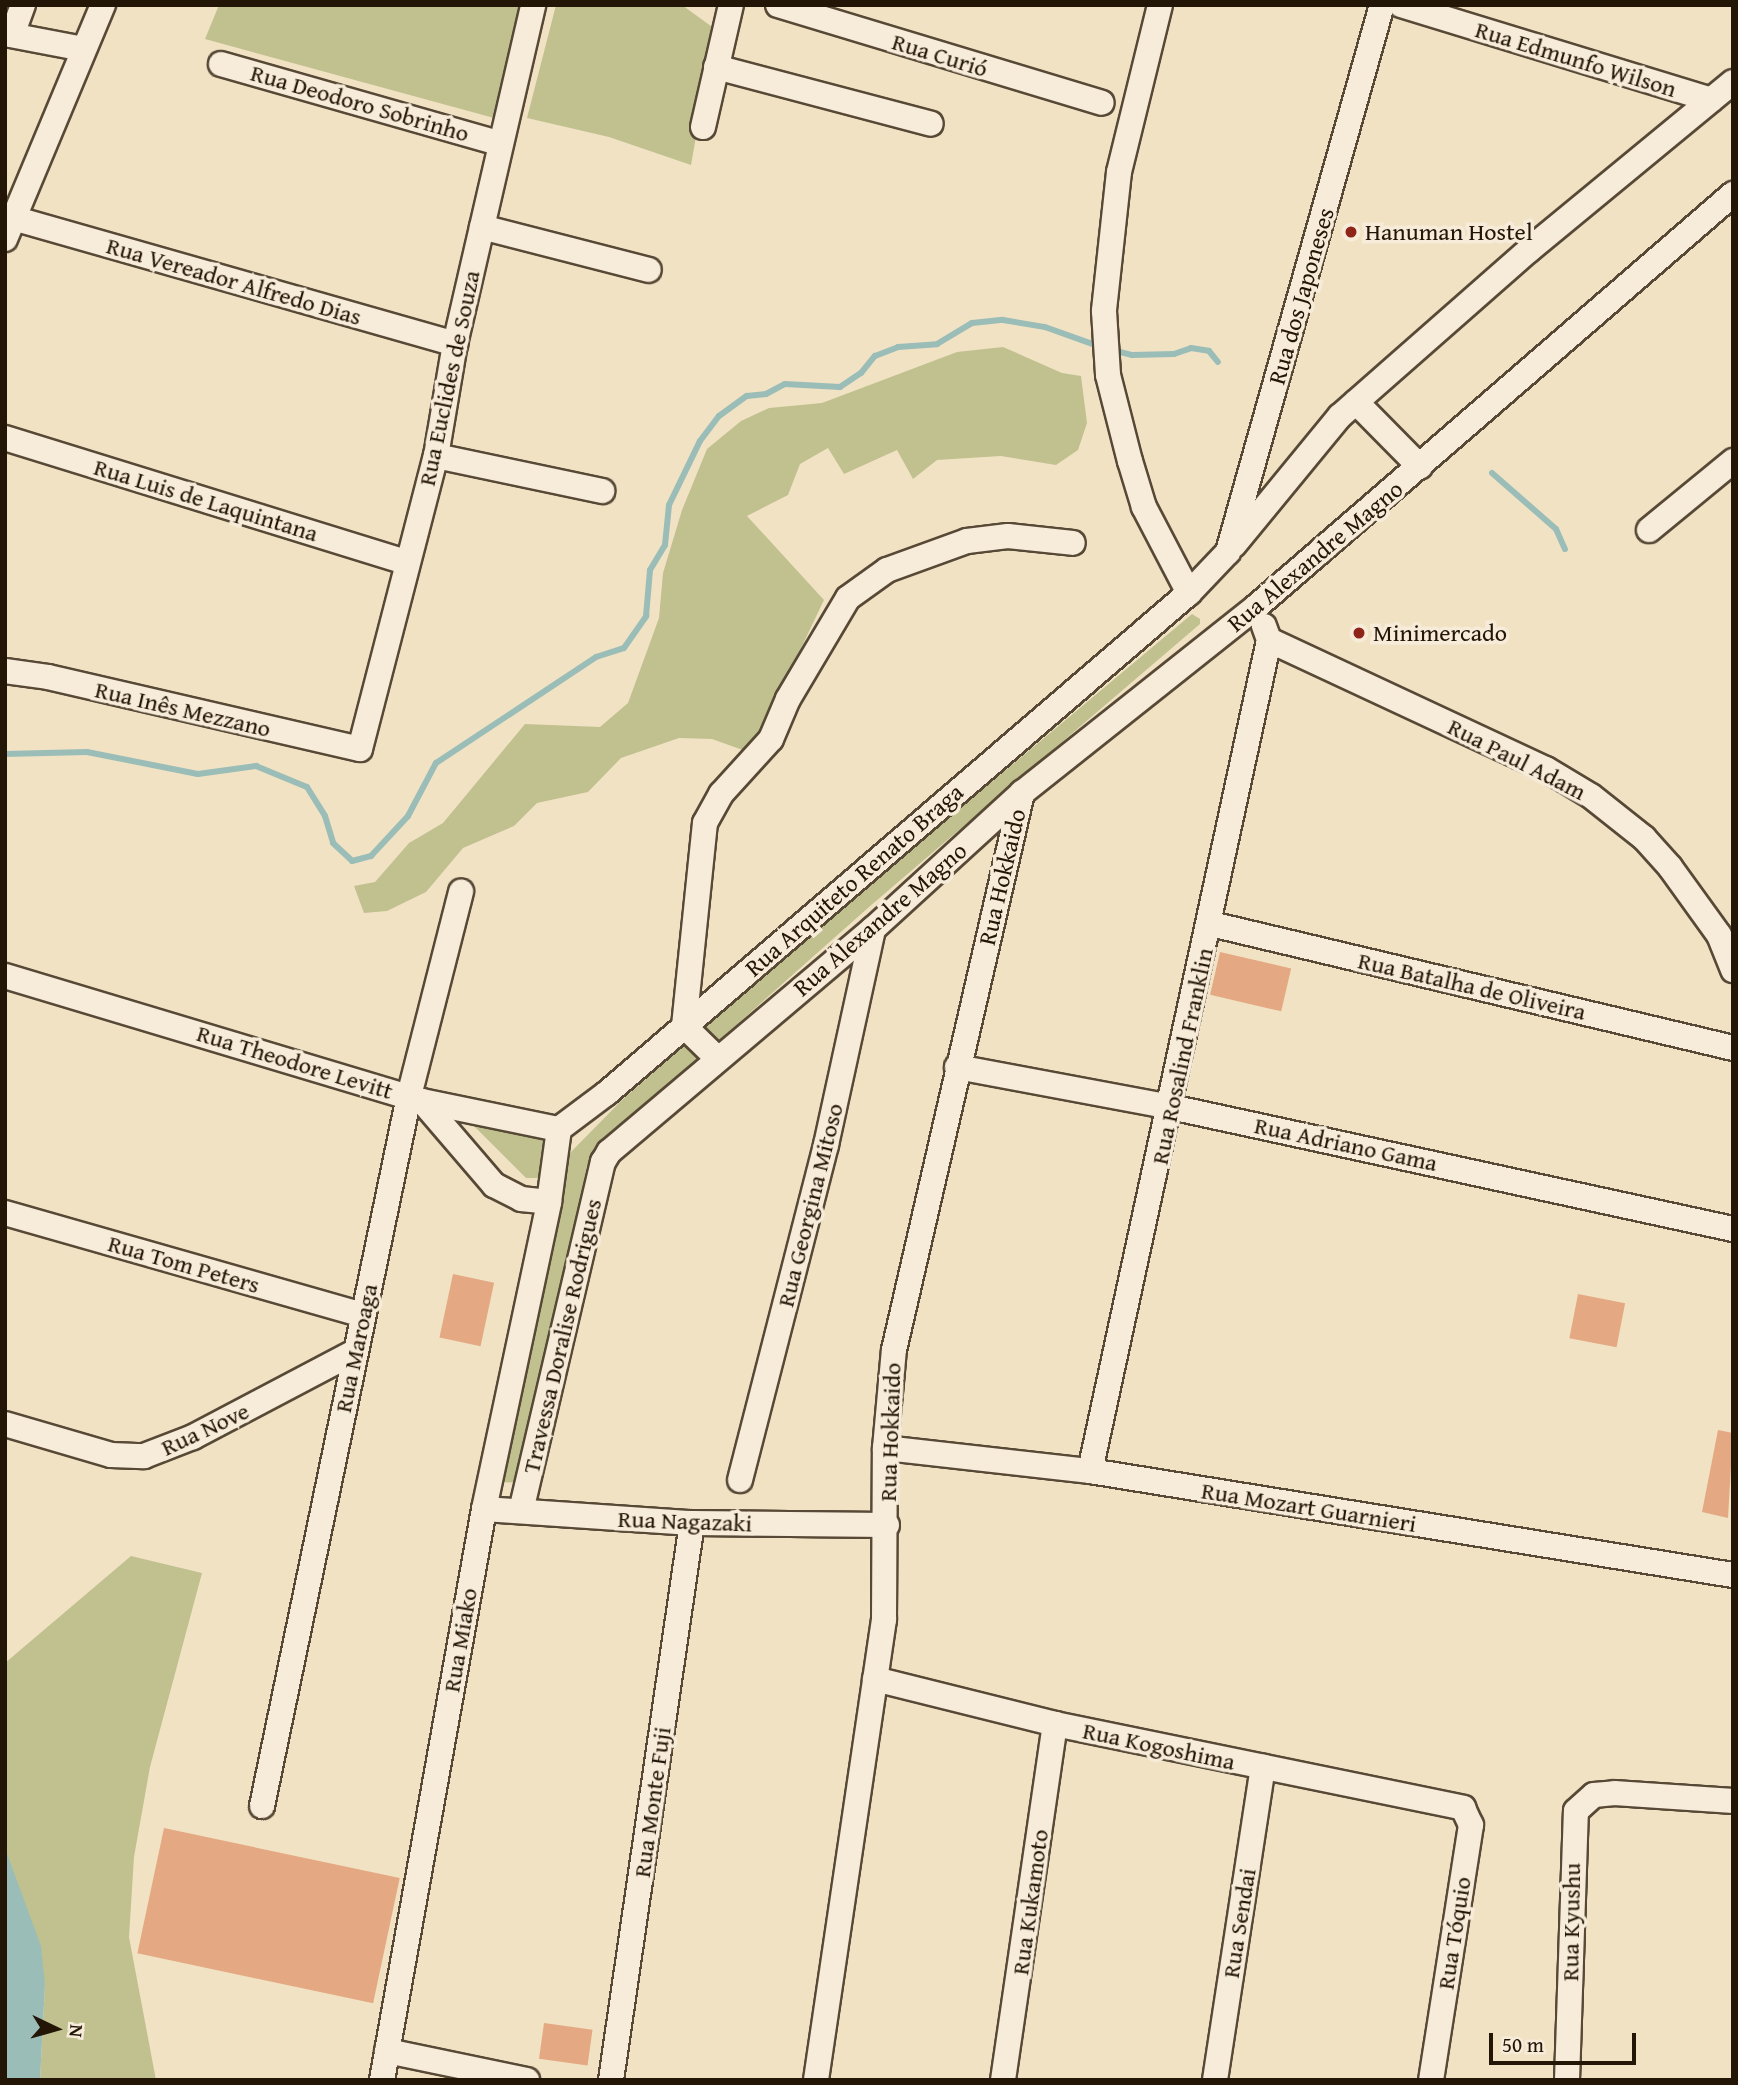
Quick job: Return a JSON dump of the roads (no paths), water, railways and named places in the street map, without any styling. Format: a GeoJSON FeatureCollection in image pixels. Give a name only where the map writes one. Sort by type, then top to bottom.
{"type":"FeatureCollection","features":[{"type":"Feature","properties":{"kind":"street"},"geometry":{"type":"LineString","coordinates":[[23,5],[9,34],[84,48]]}},
{"type":"Feature","properties":{"kind":"street"},"geometry":{"type":"LineString","coordinates":[[9,228],[103,5]]}},
{"type":"Feature","properties":{"kind":"street","name":"Rua Euclides de Souza"},"geometry":{"type":"LineString","coordinates":[[360,749],[406,562],[436,456],[455,344],[499,143],[533,5]]}},
{"type":"Feature","properties":{"kind":"street"},"geometry":{"type":"LineString","coordinates":[[703,127],[732,5]]}},
{"type":"Feature","properties":{"kind":"street","name":"Rua Curió"},"geometry":{"type":"LineString","coordinates":[[778,5],[1102,103]]}},
{"type":"Feature","properties":{"kind":"street"},"geometry":{"type":"LineString","coordinates":[[1160,5],[1119,172],[1104,311],[1113,395],[1144,507],[1196,586]]}},
{"type":"Feature","properties":{"kind":"street","name":"Rua dos Japoneses"},"geometry":{"type":"LineString","coordinates":[[1196,586],[1228,552],[1382,5]]}},
{"type":"Feature","properties":{"kind":"street","name":"Rua Edmunfo Wilson"},"geometry":{"type":"LineString","coordinates":[[1401,5],[1711,100]]}},
{"type":"Feature","properties":{"kind":"street","name":"Rua Deodoro Sobrinho"},"geometry":{"type":"LineString","coordinates":[[221,64],[499,143]]}},
{"type":"Feature","properties":{"kind":"street"},"geometry":{"type":"LineString","coordinates":[[716,67],[931,124]]}},
{"type":"Feature","properties":{"kind":"street"},"geometry":{"type":"LineString","coordinates":[[1228,552],[1356,402],[1733,82]]}},
{"type":"Feature","properties":{"kind":"street","name":"Rua Alexandre Magno"},"geometry":{"type":"LineString","coordinates":[[603,1162],[717,1058],[873,929],[1022,793],[1257,606],[1733,194]]}},
{"type":"Feature","properties":{"kind":"street"},"geometry":{"type":"LineString","coordinates":[[482,227],[649,270]]}},
{"type":"Feature","properties":{"kind":"street","name":"Rua Vereador Alfredo Dias"},"geometry":{"type":"LineString","coordinates":[[9,228],[455,344]]}},
{"type":"Feature","properties":{"kind":"street","name":"Rua Alexandre Magno"},"geometry":{"type":"LineString","coordinates":[[1356,402],[1420,467]]}},
{"type":"Feature","properties":{"kind":"street","name":"Rua Luis de Laquintana"},"geometry":{"type":"LineString","coordinates":[[5,438],[406,562]]}},
{"type":"Feature","properties":{"kind":"street"},"geometry":{"type":"LineString","coordinates":[[436,456],[602,491]]}},
{"type":"Feature","properties":{"kind":"street"},"geometry":{"type":"LineString","coordinates":[[1649,530],[1733,461]]}},
{"type":"Feature","properties":{"kind":"street"},"geometry":{"type":"LineString","coordinates":[[717,1058],[684,1026],[705,823],[721,794],[771,739],[788,699],[848,598],[887,570],[967,541],[1008,536],[1073,543]]}},
{"type":"Feature","properties":{"kind":"street","name":"Rua Arquiteto Renato Braga"},"geometry":{"type":"LineString","coordinates":[[559,1129],[684,1026],[1196,586]]}},
{"type":"Feature","properties":{"kind":"street"},"geometry":{"type":"LineString","coordinates":[[1257,606],[1269,640]]}},
{"type":"Feature","properties":{"kind":"street","name":"Rua Rosalind Franklin"},"geometry":{"type":"LineString","coordinates":[[1090,1471],[1211,924],[1269,640]]}},
{"type":"Feature","properties":{"kind":"street","name":"Rua Paul Adam"},"geometry":{"type":"LineString","coordinates":[[1269,640],[1546,769],[1591,796],[1644,838],[1726,936],[1733,970]]}},
{"type":"Feature","properties":{"kind":"street","name":"Rua Inês Mezzano"},"geometry":{"type":"LineString","coordinates":[[5,671],[48,677],[360,749]]}},
{"type":"Feature","properties":{"kind":"street","name":"Rua Hokkaido"},"geometry":{"type":"LineString","coordinates":[[816,2080],[884,1620],[887,1525],[885,1448],[894,1350],[1022,793]]}},
{"type":"Feature","properties":{"kind":"street","name":"Rua Maroaga"},"geometry":{"type":"LineString","coordinates":[[261,1806],[354,1352],[416,1098],[461,892]]}},
{"type":"Feature","properties":{"kind":"street","name":"Rua Batalha de Oliveira"},"geometry":{"type":"LineString","coordinates":[[1211,924],[1733,1048]]}},
{"type":"Feature","properties":{"kind":"street","name":"Rua Georgina Mitoso"},"geometry":{"type":"LineString","coordinates":[[740,1480],[826,1145],[873,929]]}},
{"type":"Feature","properties":{"kind":"street","name":"Rua Theodore Levitt"},"geometry":{"type":"LineString","coordinates":[[5,976],[416,1098],[494,1185],[521,1199],[549,1202]]}},
{"type":"Feature","properties":{"kind":"street","name":"Rua Adriano Gama"},"geometry":{"type":"LineString","coordinates":[[957,1067],[1171,1107],[1733,1228]]}},
{"type":"Feature","properties":{"kind":"street"},"geometry":{"type":"LineString","coordinates":[[416,1098],[559,1129],[549,1202]]}},
{"type":"Feature","properties":{"kind":"street","name":"Travessa Doralise Rodrigues"},"geometry":{"type":"LineString","coordinates":[[521,1511],[603,1162]]}},
{"type":"Feature","properties":{"kind":"street","name":"Rua Miako"},"geometry":{"type":"LineString","coordinates":[[382,2080],[484,1509],[549,1202]]}},
{"type":"Feature","properties":{"kind":"street","name":"Rua Tom Peters"},"geometry":{"type":"LineString","coordinates":[[5,1213],[363,1315]]}},
{"type":"Feature","properties":{"kind":"street","name":"Rua Nove"},"geometry":{"type":"LineString","coordinates":[[5,1424],[111,1455],[144,1456],[193,1437],[354,1352]]}},
{"type":"Feature","properties":{"kind":"street","name":"Rua Mozart Guarnieri"},"geometry":{"type":"LineString","coordinates":[[885,1448],[1090,1471],[1733,1575]]}},
{"type":"Feature","properties":{"kind":"street","name":"Rua Nagazaki"},"geometry":{"type":"LineString","coordinates":[[484,1509],[692,1523],[887,1525]]}},
{"type":"Feature","properties":{"kind":"street","name":"Rua Monte Fuji"},"geometry":{"type":"LineString","coordinates":[[611,2080],[692,1523]]}},
{"type":"Feature","properties":{"kind":"street","name":"Rua Kogoshima"},"geometry":{"type":"LineString","coordinates":[[875,1679],[1055,1724],[1445,1801]]}},
{"type":"Feature","properties":{"kind":"street","name":"Rua Kukamoto"},"geometry":{"type":"LineString","coordinates":[[1003,2080],[1055,1724]]}},
{"type":"Feature","properties":{"kind":"street","name":"Rua Sendai"},"geometry":{"type":"LineString","coordinates":[[1215,2080],[1263,1767]]}},
{"type":"Feature","properties":{"kind":"street","name":"Rua Kyushu"},"geometry":{"type":"LineString","coordinates":[[1567,2080],[1576,1811],[1594,1794],[1733,1801]]}},
{"type":"Feature","properties":{"kind":"street","name":"Rua Tóquio"},"geometry":{"type":"LineString","coordinates":[[1431,2080],[1471,1825],[1463,1808],[1445,1801]]}},
{"type":"Feature","properties":{"kind":"street"},"geometry":{"type":"LineString","coordinates":[[387,2051],[527,2080]]}},
{"type":"Feature","properties":{"kind":"water"},"geometry":{"type":"Polygon","coordinates":[[[5,1848],[41,1946],[45,1985],[40,2080],[5,2080],[5,1848]]]}},
{"type":"Feature","properties":{"kind":"waterway"},"geometry":{"type":"LineString","coordinates":[[5,754],[87,752],[198,774],[256,766],[307,787],[325,816],[333,843],[352,861],[371,856],[408,816],[436,763],[596,657],[624,648],[646,616],[650,570],[665,545],[669,505],[700,441],[719,416],[747,396],[766,394],[785,384],[840,387],[861,373],[875,356],[898,347],[937,344],[972,323],[1003,320],[1045,327],[1101,347]]}},
{"type":"Feature","properties":{"kind":"waterway"},"geometry":{"type":"LineString","coordinates":[[1112,350],[1132,355],[1174,354],[1191,348],[1209,351],[1218,362]]}},
{"type":"Feature","properties":{"kind":"waterway"},"geometry":{"type":"LineString","coordinates":[[1492,473],[1556,529],[1565,549]]}},
{"type":"Feature","properties":{"kind":"place","name":"Hanuman Hostel"},"geometry":{"type":"Point","coordinates":[1351,232]}},
{"type":"Feature","properties":{"kind":"place","name":"Minimercado"},"geometry":{"type":"Point","coordinates":[1359,633]}}]}
